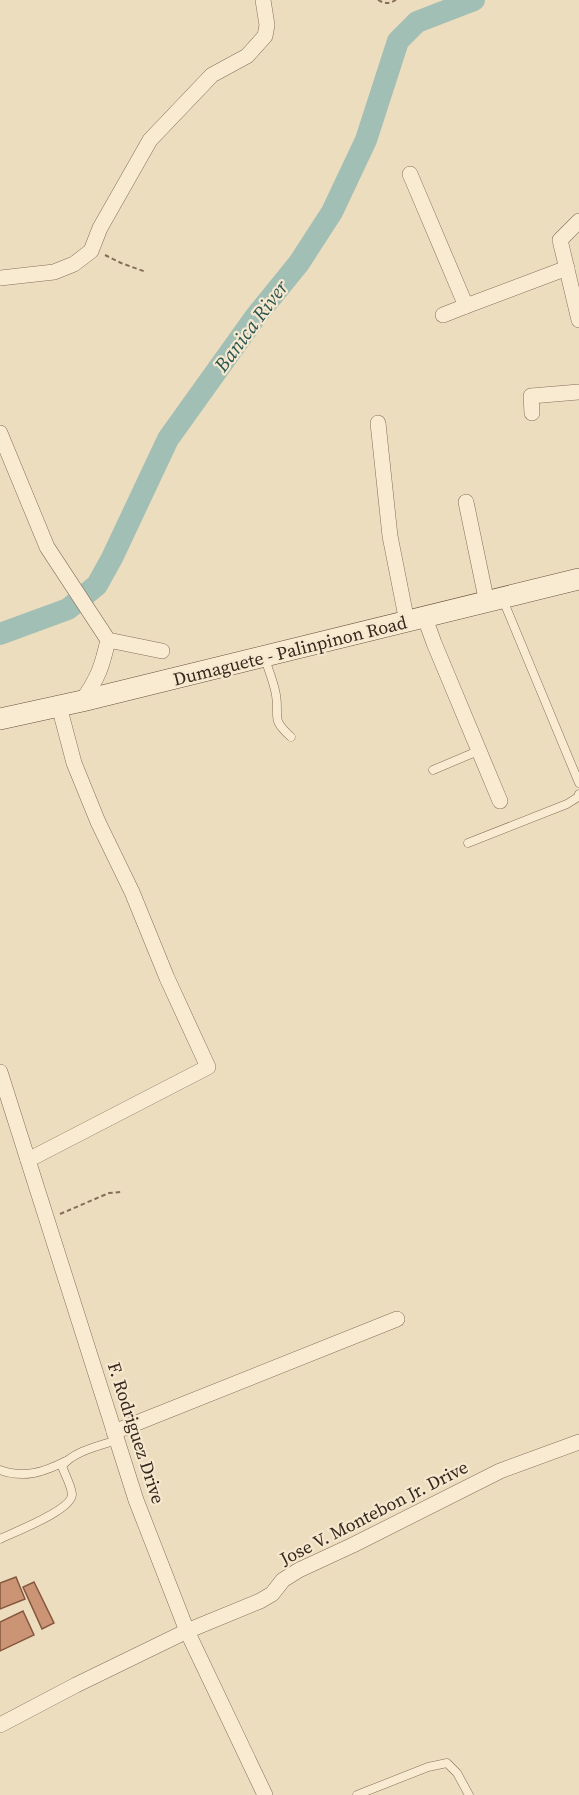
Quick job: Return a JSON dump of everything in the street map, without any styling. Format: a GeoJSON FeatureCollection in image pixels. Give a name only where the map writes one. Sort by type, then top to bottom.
{"type":"FeatureCollection","features":[{"type":"Feature","properties":{"kind":"main road","name":"Dumaguete - Palinpinon Road"},"geometry":{"type":"LineString","coordinates":[[0,719],[579,579]]}},
{"type":"Feature","properties":{"kind":"street"},"geometry":{"type":"LineString","coordinates":[[0,278],[54,272],[74,264],[91,251],[100,228],[150,140],[212,75],[247,56],[265,36],[267,25],[263,0]]}},
{"type":"Feature","properties":{"kind":"street"},"geometry":{"type":"LineString","coordinates":[[410,174],[466,306]]}},
{"type":"Feature","properties":{"kind":"street"},"geometry":{"type":"LineString","coordinates":[[579,221],[560,240],[579,320]]}},
{"type":"Feature","properties":{"kind":"street"},"geometry":{"type":"LineString","coordinates":[[443,315],[567,268]]}},
{"type":"Feature","properties":{"kind":"street"},"geometry":{"type":"LineString","coordinates":[[532,413],[531,396],[579,392]]}},
{"type":"Feature","properties":{"kind":"street"},"geometry":{"type":"LineString","coordinates":[[378,423],[390,536],[416,620],[500,801]]}},
{"type":"Feature","properties":{"kind":"street"},"geometry":{"type":"LineString","coordinates":[[0,433],[47,547],[108,640],[162,651]]}},
{"type":"Feature","properties":{"kind":"street"},"geometry":{"type":"LineString","coordinates":[[466,502],[495,601]]}},
{"type":"Feature","properties":{"kind":"street"},"geometry":{"type":"LineString","coordinates":[[82,701],[97,680],[108,640]]}},
{"type":"Feature","properties":{"kind":"street"},"geometry":{"type":"LineString","coordinates":[[28,1160],[208,1067],[167,978],[132,892],[98,822],[74,763],[59,706]]}},
{"type":"Feature","properties":{"kind":"street","name":"F. Rodriguez Drive"},"geometry":{"type":"LineString","coordinates":[[0,1072],[136,1500],[187,1631],[265,1795]]}},
{"type":"Feature","properties":{"kind":"street"},"geometry":{"type":"LineString","coordinates":[[115,1436],[397,1319]]}},
{"type":"Feature","properties":{"kind":"street","name":"Jose V. Montebon Jr. Drive"},"geometry":{"type":"LineString","coordinates":[[0,1725],[187,1631],[260,1601],[272,1594],[283,1580],[299,1570],[500,1471],[579,1442]]}},
{"type":"Feature","properties":{"kind":"lane"},"geometry":{"type":"LineString","coordinates":[[495,601],[579,783]]}},
{"type":"Feature","properties":{"kind":"lane"},"geometry":{"type":"LineString","coordinates":[[264,657],[276,695],[276,714],[279,726],[291,737]]}},
{"type":"Feature","properties":{"kind":"lane"},"geometry":{"type":"LineString","coordinates":[[433,770],[478,751]]}},
{"type":"Feature","properties":{"kind":"lane"},"geometry":{"type":"LineString","coordinates":[[468,843],[567,804],[579,794]]}},
{"type":"Feature","properties":{"kind":"lane"},"geometry":{"type":"LineString","coordinates":[[0,1470],[26,1475],[44,1471],[115,1436]]}},
{"type":"Feature","properties":{"kind":"lane"},"geometry":{"type":"LineString","coordinates":[[0,1539],[61,1509],[70,1501],[72,1494],[62,1466],[67,1460]]}},
{"type":"Feature","properties":{"kind":"lane"},"geometry":{"type":"LineString","coordinates":[[357,1795],[428,1767],[447,1763],[457,1773],[469,1795]]}},
{"type":"Feature","properties":{"kind":"path"},"geometry":{"type":"LineString","coordinates":[[378,0],[383,4],[396,0]]}},
{"type":"Feature","properties":{"kind":"path"},"geometry":{"type":"LineString","coordinates":[[91,251],[146,272]]}},
{"type":"Feature","properties":{"kind":"path"},"geometry":{"type":"LineString","coordinates":[[48,1223],[64,1211],[87,1201],[109,1193],[121,1192]]}},
{"type":"Feature","properties":{"kind":"building"},"geometry":{"type":"Polygon","coordinates":[[[16,1577],[25,1599],[0,1609],[0,1583],[16,1577]]]}},
{"type":"Feature","properties":{"kind":"building"},"geometry":{"type":"Polygon","coordinates":[[[34,1582],[54,1623],[42,1629],[23,1587],[34,1582]]]}},
{"type":"Feature","properties":{"kind":"building"},"geometry":{"type":"Polygon","coordinates":[[[23,1611],[34,1635],[0,1651],[0,1622],[23,1611]]]}},
{"type":"Feature","properties":{"kind":"waterway","name":"Banica River"},"geometry":{"type":"LineString","coordinates":[[0,634],[68,609],[97,585],[168,439],[256,316],[299,263],[332,212],[366,140],[398,41],[417,22],[474,0]]}}]}
